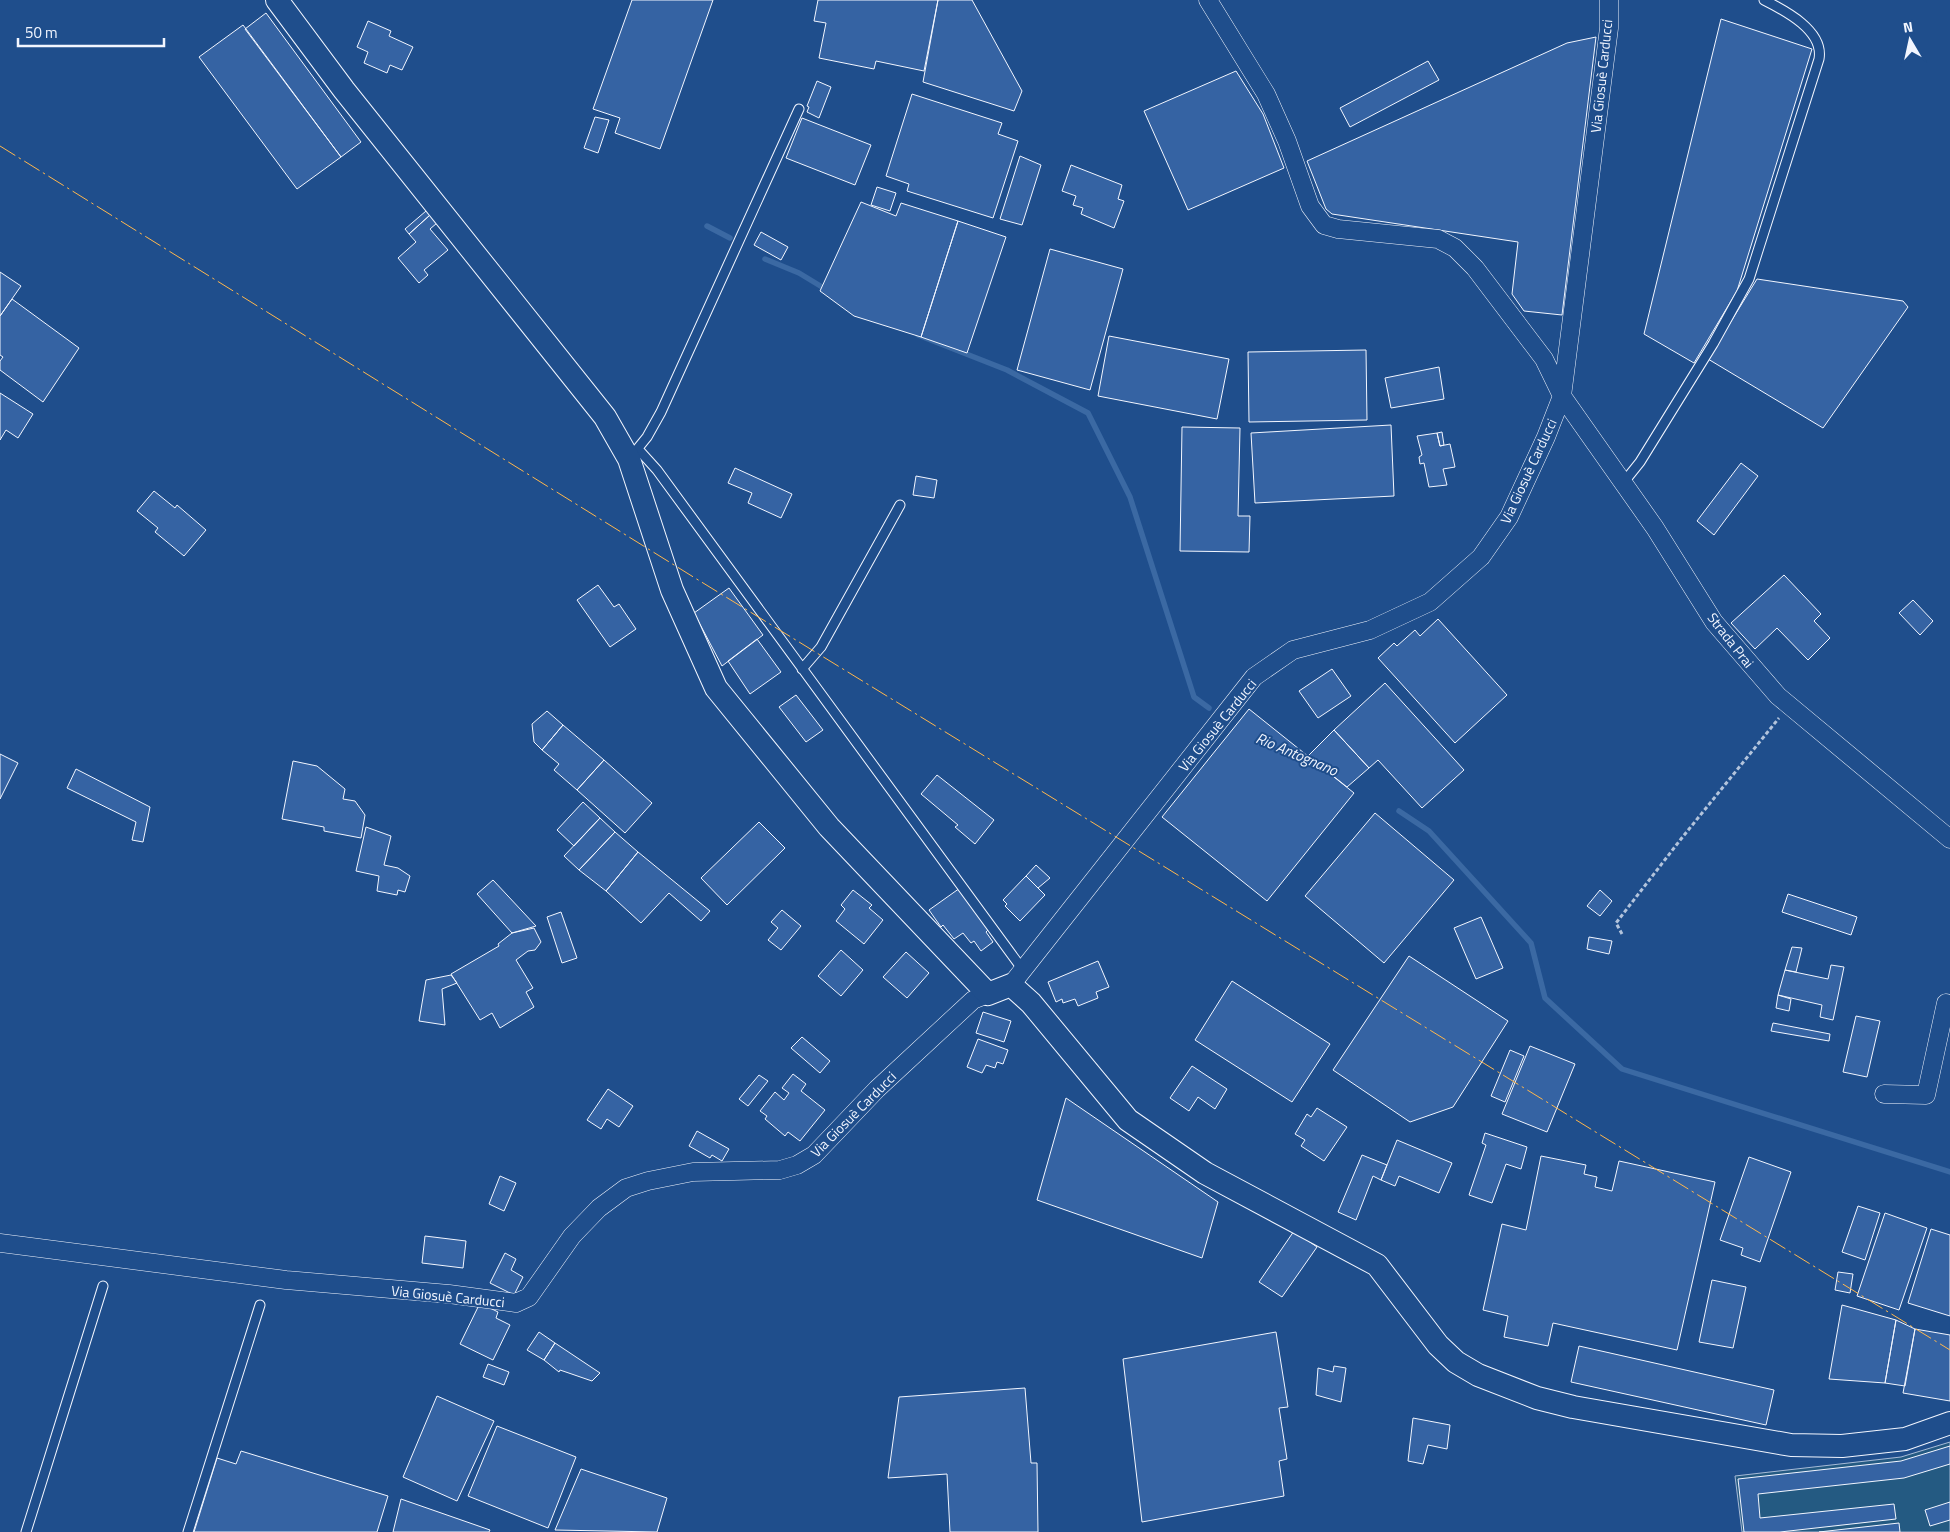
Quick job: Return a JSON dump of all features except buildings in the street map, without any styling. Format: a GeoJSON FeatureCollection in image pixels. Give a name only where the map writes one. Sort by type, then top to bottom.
{"type":"FeatureCollection","features":[{"type":"Feature","properties":{"kind":"street"},"geometry":{"type":"LineString","coordinates":[[277,0],[344,90],[600,409],[633,454],[672,590],[716,688],[829,827],[988,994],[1017,977],[1031,1003],[1128,1120],[1205,1173],[1377,1265],[1438,1345],[1456,1362],[1478,1375],[1537,1398],[1573,1407],[1791,1445],[1842,1446],[1905,1439],[1950,1423]]}},
{"type":"Feature","properties":{"kind":"street","name":"Strada Prai"},"geometry":{"type":"LineString","coordinates":[[1208,0],[1266,94],[1287,141],[1310,206],[1316,217],[1324,225],[1338,229],[1438,239],[1455,248],[1474,268],[1544,359],[1562,396],[1624,482],[1714,622],[1757,673],[1790,706],[1950,839]]}},
{"type":"Feature","properties":{"kind":"street","name":"Via Giosuè Carducci"},"geometry":{"type":"LineString","coordinates":[[1017,977],[1254,677],[1293,650],[1370,630],[1430,602],[1481,557],[1509,517],[1546,437],[1562,396],[1609,28],[1608,0]]}},
{"type":"Feature","properties":{"kind":"street","name":"Via Giosuè Carducci"},"geometry":{"type":"LineString","coordinates":[[0,1244],[286,1280],[449,1294],[516,1303],[529,1298],[572,1236],[599,1208],[626,1188],[648,1180],[693,1172],[780,1170],[797,1165],[814,1155],[877,1089],[973,1000],[988,994]]}},
{"type":"Feature","properties":{"kind":"street"},"geometry":{"type":"LineString","coordinates":[[1884,1094],[1926,1095],[1946,1003]]}},
{"type":"Feature","properties":{"kind":"lane"},"geometry":{"type":"LineString","coordinates":[[1624,482],[1640,462],[1713,344],[1749,279],[1819,60],[1821,49],[1817,39],[1801,24],[1764,0]]}},
{"type":"Feature","properties":{"kind":"lane"},"geometry":{"type":"LineString","coordinates":[[799,109],[660,412],[647,437],[633,454],[656,470],[802,669],[1017,977]]}},
{"type":"Feature","properties":{"kind":"lane"},"geometry":{"type":"LineString","coordinates":[[802,669],[821,647],[900,504]]}},
{"type":"Feature","properties":{"kind":"lane"},"geometry":{"type":"LineString","coordinates":[[26,1532],[102,1286]]}},
{"type":"Feature","properties":{"kind":"lane"},"geometry":{"type":"LineString","coordinates":[[188,1532],[260,1305]]}},
{"type":"Feature","properties":{"kind":"path"},"geometry":{"type":"LineString","coordinates":[[1622,934],[1616,923],[1681,838],[1790,706]]}},
{"type":"Feature","properties":{"kind":"shaded area"},"geometry":{"type":"Polygon","coordinates":[[[1950,1442],[1950,1532],[1742,1532],[1735,1476],[1901,1457],[1950,1442]]]}},
{"type":"Feature","properties":{"kind":"waterway","name":"Rio Antognano"},"geometry":{"type":"LineString","coordinates":[[707,226],[730,238]]}},
{"type":"Feature","properties":{"kind":"waterway"},"geometry":{"type":"LineString","coordinates":[[765,259],[799,273],[827,290]]}},
{"type":"Feature","properties":{"kind":"waterway"},"geometry":{"type":"LineString","coordinates":[[918,335],[1007,370],[1088,413],[1130,497],[1194,697],[1209,708]]}},
{"type":"Feature","properties":{"kind":"waterway"},"geometry":{"type":"LineString","coordinates":[[1399,811],[1429,831],[1531,943],[1545,998],[1622,1069],[1950,1172]]}},
{"type":"Feature","properties":{"kind":"power"},"geometry":{"type":"LineString","coordinates":[[0,146],[695,578],[1950,1350]]}}]}
